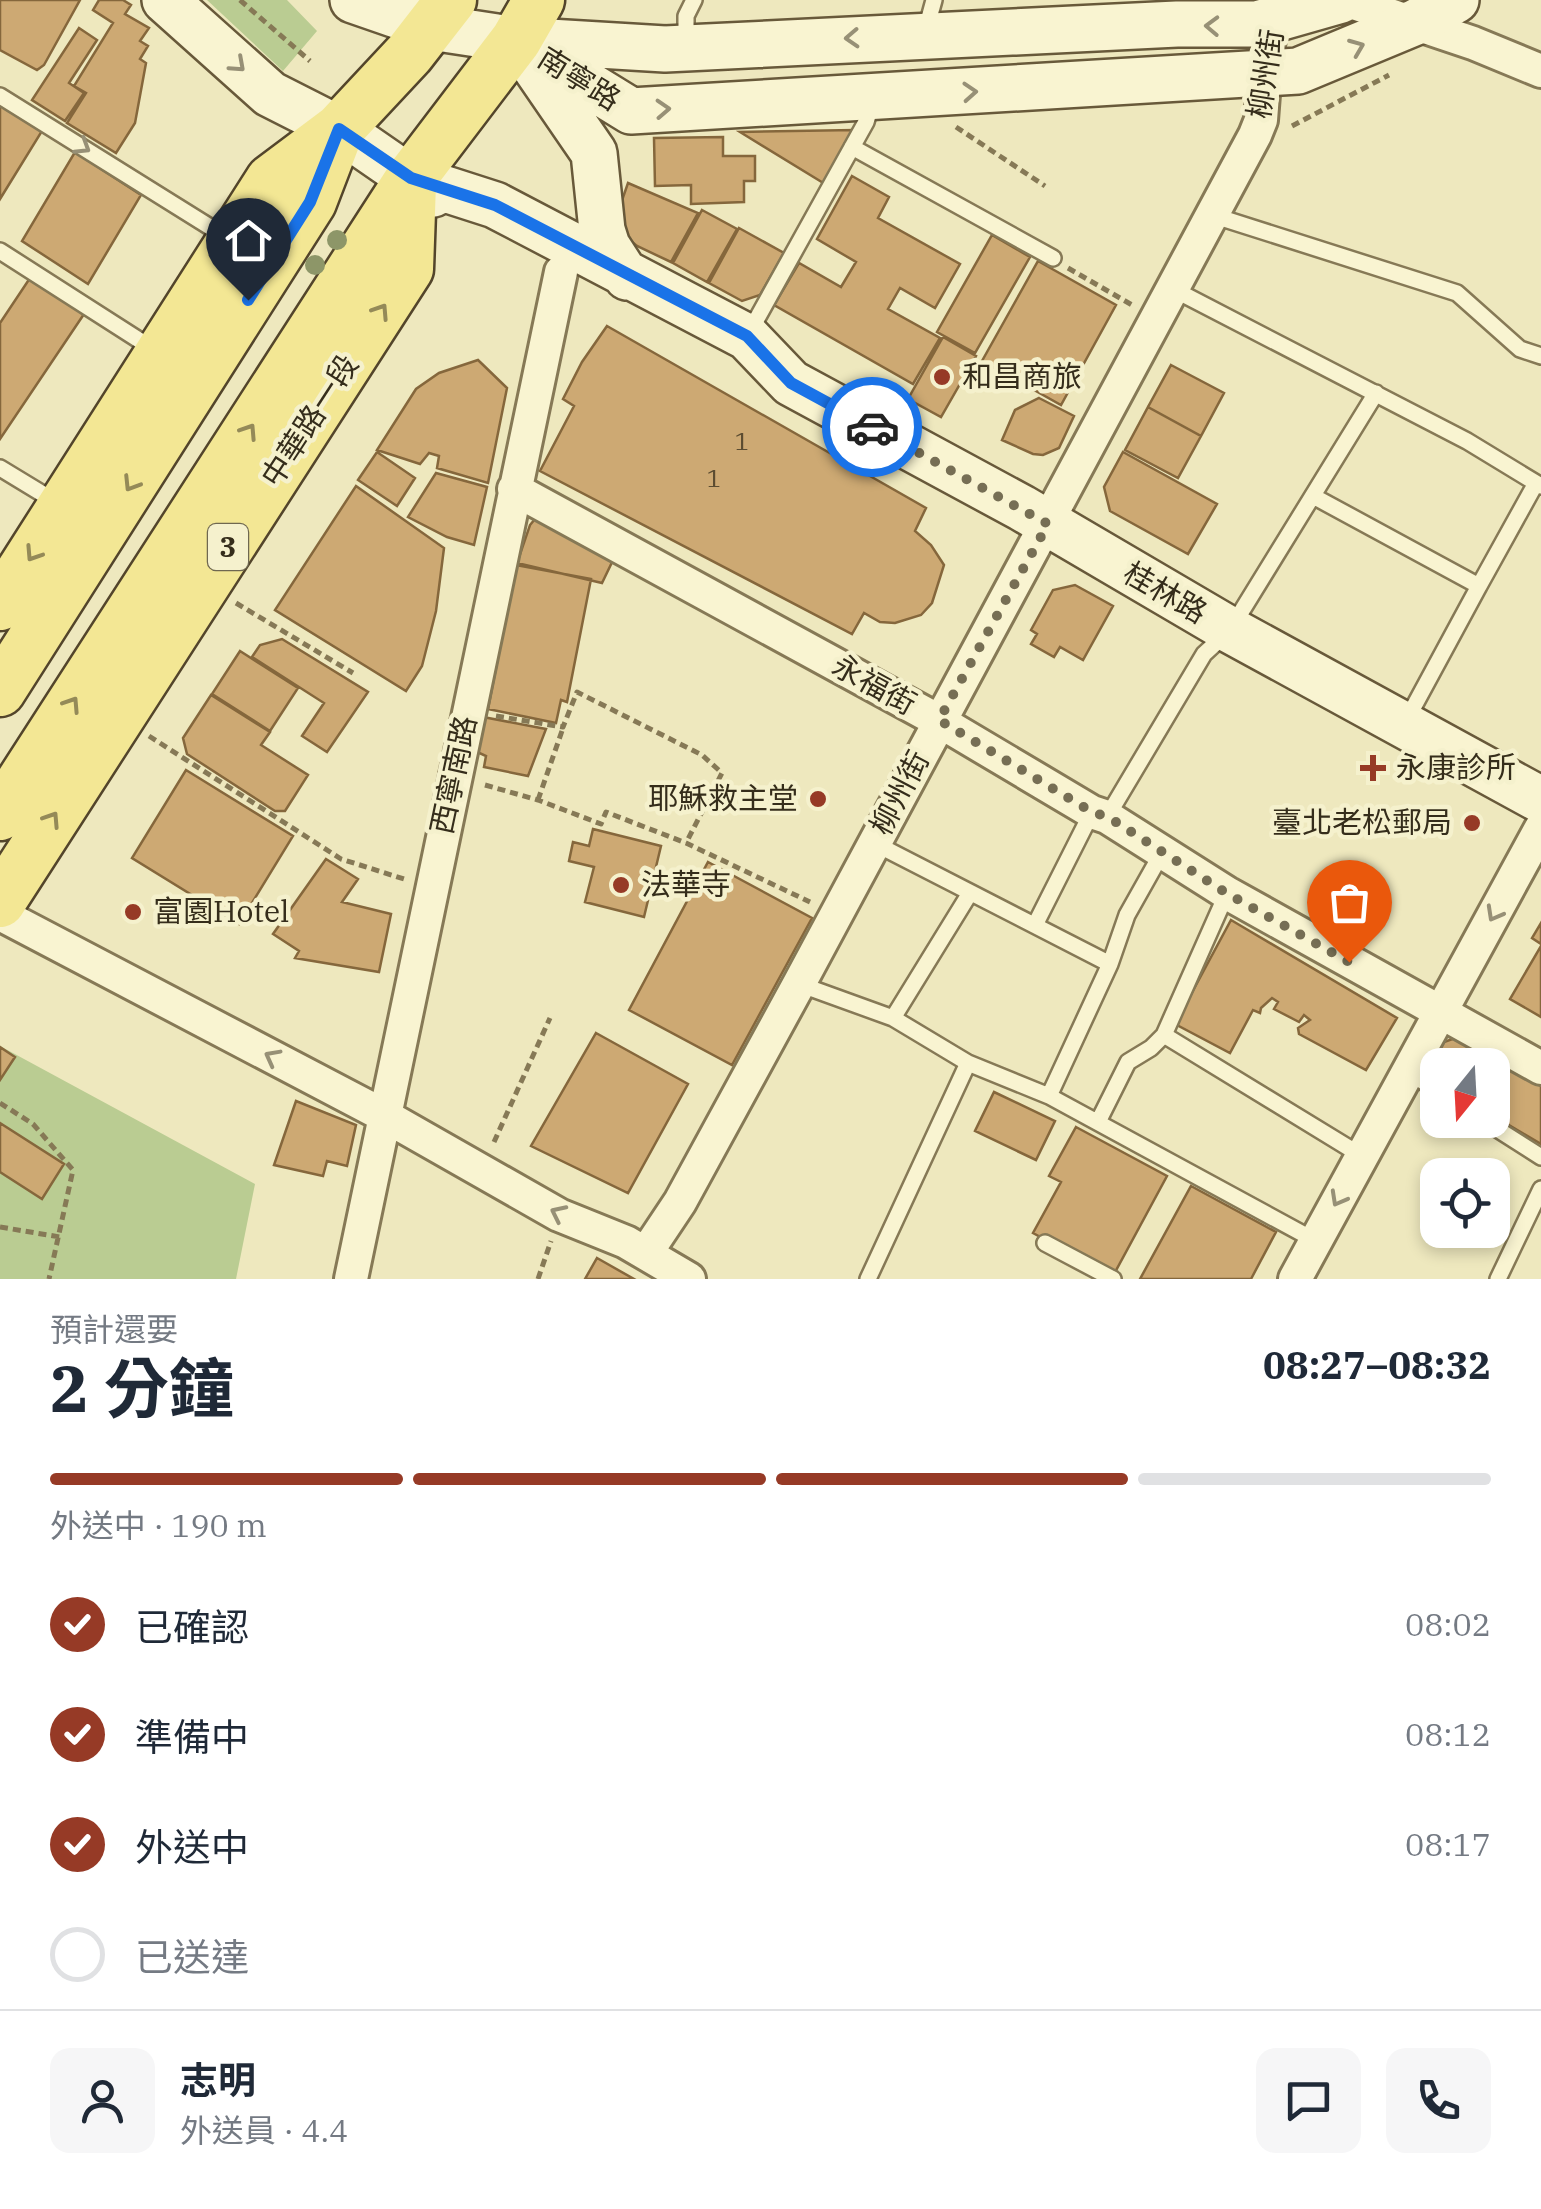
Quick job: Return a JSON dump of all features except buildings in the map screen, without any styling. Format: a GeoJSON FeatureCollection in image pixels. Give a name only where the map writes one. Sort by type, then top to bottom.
{"type":"FeatureCollection","features":[{"type":"Feature","properties":{"kind":"main road"},"geometry":{"type":"LineString","coordinates":[[0,605],[271,180],[339,129],[435,9]]}},
{"type":"Feature","properties":{"kind":"main road","name":"中華路一段"},"geometry":{"type":"LineString","coordinates":[[0,815],[411,178],[527,20]]}},
{"type":"Feature","properties":{"kind":"main road"},"geometry":{"type":"LineString","coordinates":[[0,691],[310,202],[339,129]]}},
{"type":"Feature","properties":{"kind":"main road","name":"中華路一段"},"geometry":{"type":"LineString","coordinates":[[0,902],[408,269],[411,178]]}},
{"type":"Feature","properties":{"kind":"street"},"geometry":{"type":"LineString","coordinates":[[165,0],[270,94],[339,129],[411,178]]}},
{"type":"Feature","properties":{"kind":"street"},"geometry":{"type":"LineString","coordinates":[[353,0],[527,20],[594,153],[602,230],[607,246],[627,277]]}},
{"type":"Feature","properties":{"kind":"street"},"geometry":{"type":"LineString","coordinates":[[1343,0],[1416,22],[1541,70]]}},
{"type":"Feature","properties":{"kind":"street","name":"南寧路"},"geometry":{"type":"LineString","coordinates":[[527,20],[686,47],[870,36],[929,19],[1233,26],[1276,10],[1343,0]]}},
{"type":"Feature","properties":{"kind":"street","name":"南寧路"},"geometry":{"type":"LineString","coordinates":[[527,20],[630,111],[1298,71],[1416,22],[1456,0]]}},
{"type":"Feature","properties":{"kind":"street","name":"柳州街"},"geometry":{"type":"LineString","coordinates":[[646,1253],[680,1202],[799,984],[1255,135],[1261,120],[1264,75],[1276,10]]}},
{"type":"Feature","properties":{"kind":"street","name":"桂林路"},"geometry":{"type":"LineString","coordinates":[[411,178],[560,272],[754,377],[791,383]]}},
{"type":"Feature","properties":{"kind":"street","name":"桂林路"},"geometry":{"type":"LineString","coordinates":[[411,178],[495,205],[747,336],[791,383],[1541,800]]}},
{"type":"Feature","properties":{"kind":"street","name":"西寧南路"},"geometry":{"type":"LineString","coordinates":[[350,1279],[560,272]]}},
{"type":"Feature","properties":{"kind":"street","name":"永福街"},"geometry":{"type":"LineString","coordinates":[[514,488],[939,720],[1163,851],[1228,894],[1541,1068]]}},
{"type":"Feature","properties":{"kind":"street"},"geometry":{"type":"LineString","coordinates":[[1295,1279],[1541,828]]}},
{"type":"Feature","properties":{"kind":"street"},"geometry":{"type":"LineString","coordinates":[[0,914],[385,1116],[559,1215],[646,1253],[689,1279]]}},
{"type":"Feature","properties":{"kind":"lane"},"geometry":{"type":"LineString","coordinates":[[686,47],[686,16],[694,0]]}},
{"type":"Feature","properties":{"kind":"lane"},"geometry":{"type":"LineString","coordinates":[[0,96],[233,241]]}},
{"type":"Feature","properties":{"kind":"lane"},"geometry":{"type":"LineString","coordinates":[[747,336],[866,122],[873,96]]}},
{"type":"Feature","properties":{"kind":"lane"},"geometry":{"type":"LineString","coordinates":[[852,147],[1053,258]]}},
{"type":"Feature","properties":{"kind":"lane"},"geometry":{"type":"LineString","coordinates":[[1212,215],[1457,293],[1520,349],[1541,356]]}},
{"type":"Feature","properties":{"kind":"lane"},"geometry":{"type":"LineString","coordinates":[[0,251],[161,354]]}},
{"type":"Feature","properties":{"kind":"lane"},"geometry":{"type":"LineString","coordinates":[[1173,289],[1467,441],[1538,485],[1404,725]]}},
{"type":"Feature","properties":{"kind":"lane"},"geometry":{"type":"LineString","coordinates":[[1035,926],[1100,815],[1204,654],[1230,630],[1376,393]]}},
{"type":"Feature","properties":{"kind":"lane"},"geometry":{"type":"LineString","coordinates":[[0,468],[64,506]]}},
{"type":"Feature","properties":{"kind":"lane"},"geometry":{"type":"LineString","coordinates":[[1313,496],[1479,586]]}},
{"type":"Feature","properties":{"kind":"lane"},"geometry":{"type":"LineString","coordinates":[[874,843],[1110,964]]}},
{"type":"Feature","properties":{"kind":"lane"},"geometry":{"type":"LineString","coordinates":[[1049,1096],[1110,964],[1127,914],[1163,851]]}},
{"type":"Feature","properties":{"kind":"lane"},"geometry":{"type":"LineString","coordinates":[[892,1018],[970,893]]}},
{"type":"Feature","properties":{"kind":"lane"},"geometry":{"type":"LineString","coordinates":[[1098,1122],[1128,1062],[1152,1048],[1164,1035],[1228,894]]}},
{"type":"Feature","properties":{"kind":"lane"},"geometry":{"type":"LineString","coordinates":[[799,984],[892,1018],[968,1062],[1049,1096],[1316,1241]]}},
{"type":"Feature","properties":{"kind":"lane"},"geometry":{"type":"LineString","coordinates":[[1164,1035],[1362,1156]]}},
{"type":"Feature","properties":{"kind":"lane"},"geometry":{"type":"LineString","coordinates":[[868,1279],[968,1062]]}},
{"type":"Feature","properties":{"kind":"lane"},"geometry":{"type":"LineString","coordinates":[[1408,1072],[1420,1080]]}},
{"type":"Feature","properties":{"kind":"lane"},"geometry":{"type":"LineString","coordinates":[[1510,1137],[1541,1157]]}},
{"type":"Feature","properties":{"kind":"lane"},"geometry":{"type":"LineString","coordinates":[[1498,1279],[1541,1189]]}},
{"type":"Feature","properties":{"kind":"lane"},"geometry":{"type":"LineString","coordinates":[[1045,1242],[1114,1279]]}},
{"type":"Feature","properties":{"kind":"path"},"geometry":{"type":"LineString","coordinates":[[240,0],[310,61]]}},
{"type":"Feature","properties":{"kind":"path"},"geometry":{"type":"LineString","coordinates":[[1292,126],[1403,68]]}},
{"type":"Feature","properties":{"kind":"path"},"geometry":{"type":"LineString","coordinates":[[946,121],[1045,186]]}},
{"type":"Feature","properties":{"kind":"path"},"geometry":{"type":"LineString","coordinates":[[1053,258],[1155,319]]}},
{"type":"Feature","properties":{"kind":"path"},"geometry":{"type":"LineString","coordinates":[[235,602],[354,673]]}},
{"type":"Feature","properties":{"kind":"path"},"geometry":{"type":"LineString","coordinates":[[538,800],[577,692],[702,754],[722,773],[686,843]]}},
{"type":"Feature","properties":{"kind":"path"},"geometry":{"type":"LineString","coordinates":[[468,712],[563,726]]}},
{"type":"Feature","properties":{"kind":"path"},"geometry":{"type":"LineString","coordinates":[[118,716],[341,860],[430,888]]}},
{"type":"Feature","properties":{"kind":"path"},"geometry":{"type":"LineString","coordinates":[[454,777],[538,800],[601,824],[606,812],[686,843],[835,914]]}},
{"type":"Feature","properties":{"kind":"path"},"geometry":{"type":"LineString","coordinates":[[480,1172],[550,1018]]}},
{"type":"Feature","properties":{"kind":"path"},"geometry":{"type":"LineString","coordinates":[[0,1103],[33,1124],[73,1170],[49,1279]]}},
{"type":"Feature","properties":{"kind":"path"},"geometry":{"type":"LineString","coordinates":[[538,1279],[559,1215]]}},
{"type":"Feature","properties":{"kind":"path"},"geometry":{"type":"LineString","coordinates":[[0,1227],[60,1237]]}},
{"type":"Feature","properties":{"kind":"green space"},"geometry":{"type":"Polygon","coordinates":[[[207,0],[287,0],[317,31],[283,71],[207,0]]]}},
{"type":"Feature","properties":{"kind":"green space"},"geometry":{"type":"Polygon","coordinates":[[[0,1046],[255,1184],[236,1279],[0,1279],[0,1046]]]}},
{"type":"Feature","properties":{"kind":"way so far"},"geometry":{"type":"LineString","coordinates":[[872,427],[1048,524],[939,720],[1349,962]]}},
{"type":"Feature","properties":{"kind":"place","name":"和昌商旅"},"geometry":{"type":"Point","coordinates":[942,377]}},
{"type":"Feature","properties":{"kind":"place","name":"永康診所"},"geometry":{"type":"Point","coordinates":[1373,768]}},
{"type":"Feature","properties":{"kind":"place","name":"耶穌救主堂"},"geometry":{"type":"Point","coordinates":[818,799]}},
{"type":"Feature","properties":{"kind":"place","name":"臺北老松郵局"},"geometry":{"type":"Point","coordinates":[1472,823]}},
{"type":"Feature","properties":{"kind":"place","name":"法華寺"},"geometry":{"type":"Point","coordinates":[621,885]}},
{"type":"Feature","properties":{"kind":"place","name":"富園Hotel"},"geometry":{"type":"Point","coordinates":[133,912]}},
{"type":"Feature","properties":{"kind":"route"},"geometry":{"type":"LineString","coordinates":[[248,300],[310,202],[339,129],[411,178],[495,205],[747,336],[791,383],[872,427]]}}]}
